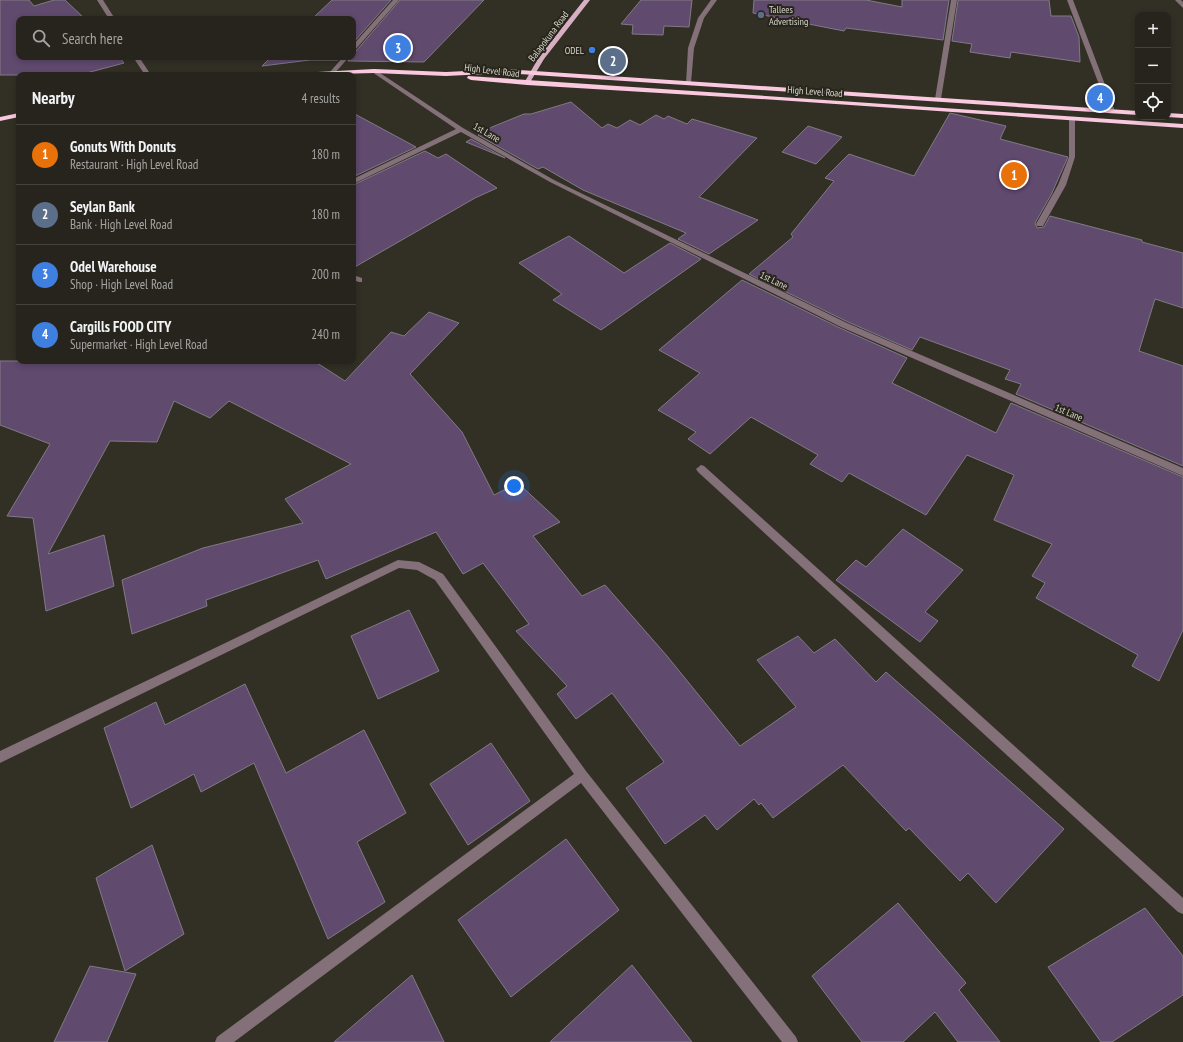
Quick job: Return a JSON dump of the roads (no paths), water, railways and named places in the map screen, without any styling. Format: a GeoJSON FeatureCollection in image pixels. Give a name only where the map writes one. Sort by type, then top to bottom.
{"type":"FeatureCollection","features":[{"type":"Feature","properties":{"kind":"highway","name":"High Level Road"},"geometry":{"type":"LineString","coordinates":[[353,72],[374,71],[446,74],[506,71],[1135,113]]}},
{"type":"Feature","properties":{"kind":"highway","name":"High Level Road"},"geometry":{"type":"LineString","coordinates":[[446,74],[492,81],[777,98],[1183,126]]}},
{"type":"Feature","properties":{"kind":"highway"},"geometry":{"type":"LineString","coordinates":[[1171,115],[1183,116]]}},
{"type":"Feature","properties":{"kind":"highway"},"geometry":{"type":"LineString","coordinates":[[0,120],[16,116]]}},
{"type":"Feature","properties":{"kind":"main road","name":"Balapokuna Road"},"geometry":{"type":"LineString","coordinates":[[527,83],[541,58],[586,0]]}},
{"type":"Feature","properties":{"kind":"street"},"geometry":{"type":"LineString","coordinates":[[100,0],[110,16]]}},
{"type":"Feature","properties":{"kind":"street"},"geometry":{"type":"LineString","coordinates":[[356,46],[396,0]]}},
{"type":"Feature","properties":{"kind":"street"},"geometry":{"type":"LineString","coordinates":[[688,83],[691,48],[701,18],[714,0]]}},
{"type":"Feature","properties":{"kind":"street"},"geometry":{"type":"LineString","coordinates":[[938,99],[954,0]]}},
{"type":"Feature","properties":{"kind":"street"},"geometry":{"type":"LineString","coordinates":[[1070,0],[1112,111]]}},
{"type":"Feature","properties":{"kind":"street"},"geometry":{"type":"LineString","coordinates":[[1178,0],[1183,6]]}},
{"type":"Feature","properties":{"kind":"street"},"geometry":{"type":"LineString","coordinates":[[138,60],[146,72]]}},
{"type":"Feature","properties":{"kind":"street"},"geometry":{"type":"LineString","coordinates":[[333,72],[343,60]]}},
{"type":"Feature","properties":{"kind":"street","name":"1st Lane"},"geometry":{"type":"LineString","coordinates":[[374,71],[461,129],[552,181],[844,325],[1183,472]]}},
{"type":"Feature","properties":{"kind":"street"},"geometry":{"type":"LineString","coordinates":[[1040,224],[1062,185],[1072,157],[1072,119]]}},
{"type":"Feature","properties":{"kind":"street"},"geometry":{"type":"LineString","coordinates":[[356,181],[461,129]]}},
{"type":"Feature","properties":{"kind":"street"},"geometry":{"type":"LineString","coordinates":[[701,469],[1183,907]]}},
{"type":"Feature","properties":{"kind":"street"},"geometry":{"type":"LineString","coordinates":[[0,757],[398,564],[419,566],[439,577],[582,775],[791,1042]]}},
{"type":"Feature","properties":{"kind":"street"},"geometry":{"type":"LineString","coordinates":[[222,1042],[582,775]]}},
{"type":"Feature","properties":{"kind":"place","name":"Tallees Advertising"},"geometry":{"type":"Point","coordinates":[761,15]}},
{"type":"Feature","properties":{"kind":"place","name":"Odel Warehouse"},"geometry":{"type":"Point","coordinates":[398,48]}},
{"type":"Feature","properties":{"kind":"place","name":"ODEL"},"geometry":{"type":"Point","coordinates":[592,50]}},
{"type":"Feature","properties":{"kind":"place","name":"Seylan Bank"},"geometry":{"type":"Point","coordinates":[613,61]}},
{"type":"Feature","properties":{"kind":"place","name":"Cargills FOOD CITY"},"geometry":{"type":"Point","coordinates":[1100,98]}},
{"type":"Feature","properties":{"kind":"place","name":"Gonuts With Donuts"},"geometry":{"type":"Point","coordinates":[1014,175]}}]}
